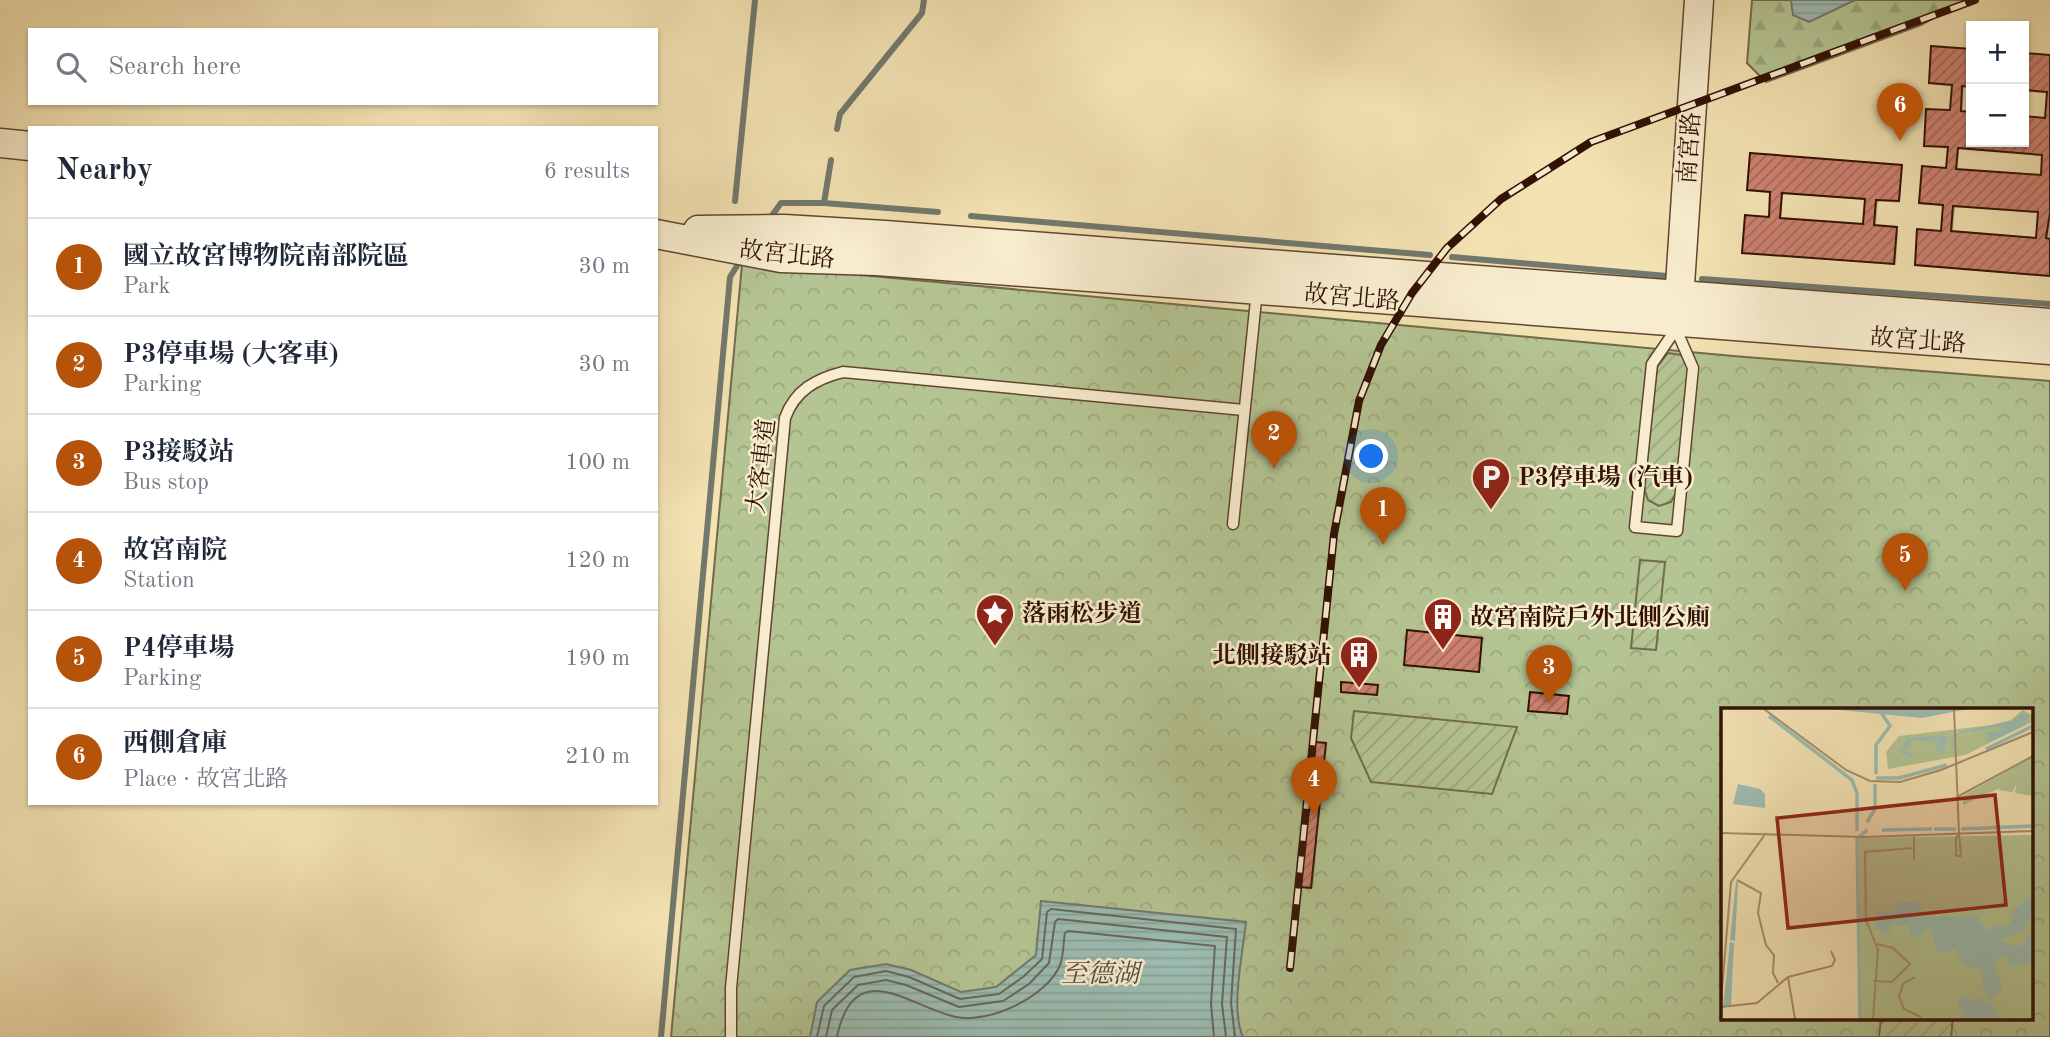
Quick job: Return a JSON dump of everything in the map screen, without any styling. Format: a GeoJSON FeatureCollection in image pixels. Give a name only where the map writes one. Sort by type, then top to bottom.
{"type":"FeatureCollection","features":[{"type":"Feature","properties":{"kind":"street","name":"南宮路"},"geometry":{"type":"LineString","coordinates":[[1677,316],[1699,0]]}},
{"type":"Feature","properties":{"kind":"street"},"geometry":{"type":"LineString","coordinates":[[0,143],[28,146]]}},
{"type":"Feature","properties":{"kind":"street","name":"故宮北路"},"geometry":{"type":"LineString","coordinates":[[658,232],[784,229],[885,235],[1677,316],[2050,350]]}},
{"type":"Feature","properties":{"kind":"street","name":"故宮北路"},"geometry":{"type":"LineString","coordinates":[[658,232],[781,258],[891,262],[1677,316],[2050,324]]}},
{"type":"Feature","properties":{"kind":"lane"},"geometry":{"type":"LineString","coordinates":[[1233,524],[1256,289]]}},
{"type":"Feature","properties":{"kind":"lane"},"geometry":{"type":"LineString","coordinates":[[1677,316],[1693,368],[1677,531],[1635,527],[1652,363],[1677,316]]}},
{"type":"Feature","properties":{"kind":"lane","name":"大客車道"},"geometry":{"type":"LineString","coordinates":[[731,1037],[732,988],[758,695],[785,418],[791,402],[821,377],[843,372],[1244,410]]}},
{"type":"Feature","properties":{"kind":"green space"},"geometry":{"type":"Polygon","coordinates":[[[1752,0],[1966,0],[1921,25],[1766,82],[1747,63],[1752,0]]]}},
{"type":"Feature","properties":{"kind":"green space"},"geometry":{"type":"Polygon","coordinates":[[[742,264],[1733,356],[2050,381],[2050,1037],[671,1037],[742,264]]]}},
{"type":"Feature","properties":{"kind":"green space"},"geometry":{"type":"Polygon","coordinates":[[[1668,353],[1681,355],[1689,364],[1677,491],[1671,502],[1659,506],[1648,500],[1644,488],[1657,367],[1668,353]]]}},
{"type":"Feature","properties":{"kind":"green space"},"geometry":{"type":"Polygon","coordinates":[[[1640,560],[1665,562],[1656,650],[1631,648],[1640,560]]]}},
{"type":"Feature","properties":{"kind":"green space"},"geometry":{"type":"Polygon","coordinates":[[[1354,711],[1517,727],[1492,794],[1371,782],[1351,738],[1354,711]]]}},
{"type":"Feature","properties":{"kind":"green space"},"geometry":{"type":"Polygon","coordinates":[[[1881,1020],[1953,1020],[1951,1037],[1879,1037],[1881,1020]]]}},
{"type":"Feature","properties":{"kind":"water"},"geometry":{"type":"Polygon","coordinates":[[[1791,0],[1855,0],[1809,22],[1793,15],[1791,0]]]}},
{"type":"Feature","properties":{"kind":"water","name":"至德湖"},"geometry":{"type":"Polygon","coordinates":[[[1041,901],[1246,922],[1237,996],[1239,1025],[1243,1037],[810,1037],[817,1002],[850,970],[886,964],[911,970],[961,992],[996,987],[1036,955],[1041,901]]]}},
{"type":"Feature","properties":{"kind":"building"},"geometry":{"type":"Polygon","coordinates":[[[1931,46],[1966,49],[1966,86],[1962,86],[1961,111],[1966,112],[1966,147],[2029,147],[2029,116],[2045,118],[2047,92],[2029,90],[2029,53],[2050,55],[2050,213],[2046,238],[2050,239],[2050,276],[1915,265],[1917,229],[1941,231],[1943,205],[1919,203],[1922,166],[1946,168],[1948,147],[1924,146],[1926,109],[1950,110],[1952,85],[1929,83],[1931,46]],[[1958,148],[1956,169],[2041,175],[2042,155],[1958,148]],[[1953,206],[1951,231],[2036,238],[2038,212],[1953,206]]]}},
{"type":"Feature","properties":{"kind":"building"},"geometry":{"type":"Polygon","coordinates":[[[1750,153],[1902,165],[1899,201],[1876,200],[1874,225],[1897,227],[1894,264],[1742,253],[1745,215],[1769,217],[1770,192],[1747,190],[1750,153]],[[1782,193],[1780,218],[1863,224],[1865,199],[1782,193]]]}},
{"type":"Feature","properties":{"kind":"building","name":"故宮南院戶外北側公廁"},"geometry":{"type":"Polygon","coordinates":[[[1407,630],[1482,638],[1479,672],[1404,665],[1407,630]]]}},
{"type":"Feature","properties":{"kind":"building","name":"北側接駁站"},"geometry":{"type":"Polygon","coordinates":[[[1341,682],[1378,685],[1377,695],[1341,692],[1341,682]]]}},
{"type":"Feature","properties":{"kind":"building"},"geometry":{"type":"Polygon","coordinates":[[[1530,692],[1569,696],[1567,714],[1528,711],[1530,692]]]}},
{"type":"Feature","properties":{"kind":"building"},"geometry":{"type":"Polygon","coordinates":[[[1315,742],[1326,743],[1311,888],[1300,887],[1315,742]]]}},
{"type":"Feature","properties":{"kind":"waterway"},"geometry":{"type":"LineString","coordinates":[[735,201],[755,0]]}},
{"type":"Feature","properties":{"kind":"waterway"},"geometry":{"type":"LineString","coordinates":[[837,129],[840,114],[922,13],[924,0]]}},
{"type":"Feature","properties":{"kind":"waterway"},"geometry":{"type":"LineString","coordinates":[[831,160],[824,203],[938,212]]}},
{"type":"Feature","properties":{"kind":"waterway"},"geometry":{"type":"LineString","coordinates":[[768,221],[781,203],[824,203]]}},
{"type":"Feature","properties":{"kind":"waterway"},"geometry":{"type":"LineString","coordinates":[[971,216],[1430,255]]}},
{"type":"Feature","properties":{"kind":"waterway"},"geometry":{"type":"LineString","coordinates":[[1452,257],[1667,276]]}},
{"type":"Feature","properties":{"kind":"waterway"},"geometry":{"type":"LineString","coordinates":[[661,1037],[730,277],[742,258]]}},
{"type":"Feature","properties":{"kind":"waterway"},"geometry":{"type":"LineString","coordinates":[[1702,279],[2050,304]]}},
{"type":"Feature","properties":{"kind":"railway"},"geometry":{"type":"LineString","coordinates":[[1290,968],[1334,534],[1359,401],[1381,345],[1412,293],[1447,248],[1501,199],[1591,142],[1975,0]]}},
{"type":"Feature","properties":{"kind":"place","name":"西側倉庫"},"geometry":{"type":"Point","coordinates":[1900,141]}},
{"type":"Feature","properties":{"kind":"place","name":"P3停車場 (大客車)"},"geometry":{"type":"Point","coordinates":[1274,469]}},
{"type":"Feature","properties":{"kind":"place","name":"P3停車場 (汽車)"},"geometry":{"type":"Point","coordinates":[1491,511]}},
{"type":"Feature","properties":{"kind":"place","name":"國立故宮博物院南部院區"},"geometry":{"type":"Point","coordinates":[1383,545]}},
{"type":"Feature","properties":{"kind":"place","name":"P4停車場"},"geometry":{"type":"Point","coordinates":[1905,591]}},
{"type":"Feature","properties":{"kind":"place","name":"落雨松步道"},"geometry":{"type":"Point","coordinates":[995,647]}},
{"type":"Feature","properties":{"kind":"place","name":"故宮南院戶外北側公廁"},"geometry":{"type":"Point","coordinates":[1443,651]}},
{"type":"Feature","properties":{"kind":"place","name":"北側接駁站"},"geometry":{"type":"Point","coordinates":[1359,689]}},
{"type":"Feature","properties":{"kind":"place","name":"P3接駁站"},"geometry":{"type":"Point","coordinates":[1549,703]}},
{"type":"Feature","properties":{"kind":"place","name":"故宮南院"},"geometry":{"type":"Point","coordinates":[1314,815]}}]}
